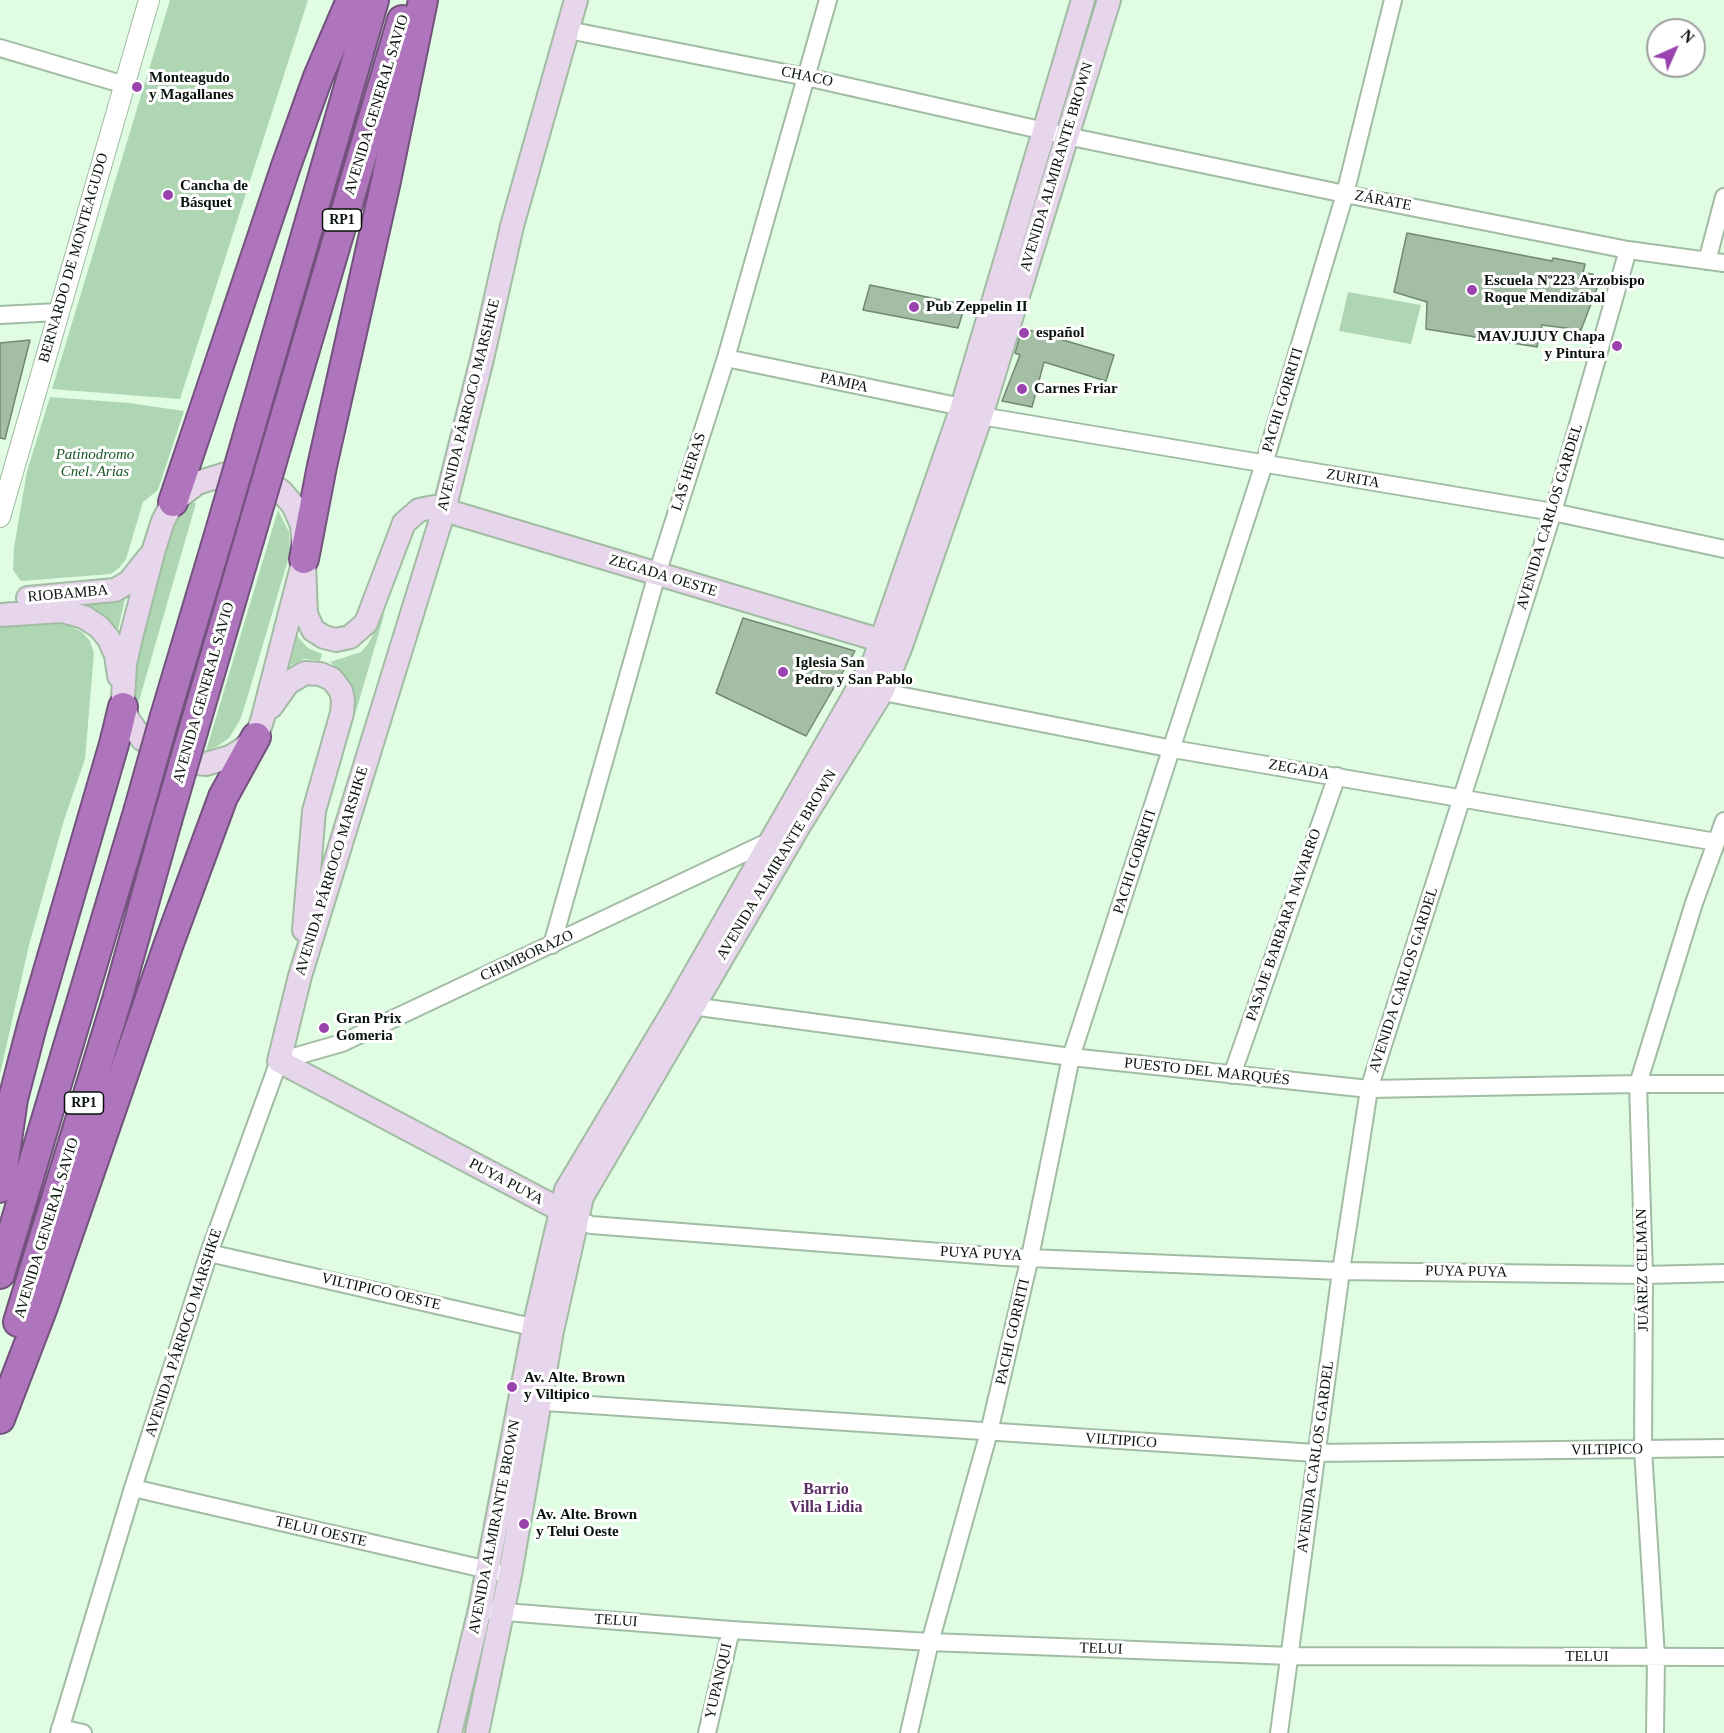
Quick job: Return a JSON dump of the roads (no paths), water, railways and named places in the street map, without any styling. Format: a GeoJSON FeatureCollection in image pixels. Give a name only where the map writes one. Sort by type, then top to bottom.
{"type":"FeatureCollection","features":[{"type":"Feature","properties":{"kind":"highway"},"geometry":{"type":"LineString","coordinates":[[173,502],[286,166],[318,77],[351,0]]}},
{"type":"Feature","properties":{"kind":"highway","name":"AVENIDA GENERAL SAVIO"},"geometry":{"type":"LineString","coordinates":[[0,1274],[138,812],[374,0]]}},
{"type":"Feature","properties":{"kind":"highway","name":"AVENIDA GENERAL SAVIO"},"geometry":{"type":"LineString","coordinates":[[0,1385],[54,1200],[117,1000],[194,728],[408,0]]}},
{"type":"Feature","properties":{"kind":"highway"},"geometry":{"type":"LineString","coordinates":[[304,559],[423,0]]}},
{"type":"Feature","properties":{"kind":"highway"},"geometry":{"type":"LineString","coordinates":[[0,1188],[13,1099],[26,1047],[114,744],[123,703]]}},
{"type":"Feature","properties":{"kind":"highway"},"geometry":{"type":"LineString","coordinates":[[0,1419],[43,1307],[168,946],[223,797],[259,729]]}},
{"type":"Feature","properties":{"kind":"main road","name":"AVENIDA PÁRROCO MARSHKE"},"geometry":{"type":"LineString","coordinates":[[279,1061],[300,975],[444,510],[512,226],[576,0]]}},
{"type":"Feature","properties":{"kind":"main road","name":"AVENIDA ALMIRANTE BROWN"},"geometry":{"type":"LineString","coordinates":[[972,412],[1044,131],[1083,0]]}},
{"type":"Feature","properties":{"kind":"main road","name":"AVENIDA ALMIRANTE BROWN"},"geometry":{"type":"LineString","coordinates":[[477,1733],[491,1611],[488,1571],[530,1401],[568,1215],[566,1190],[686,1005],[882,692],[891,644],[1066,136],[1108,0]]}},
{"type":"Feature","properties":{"kind":"main road"},"geometry":{"type":"LineString","coordinates":[[300,975],[313,818],[342,713],[341,691],[326,675],[305,673],[288,684],[243,749],[221,761],[206,764],[189,762],[167,755],[142,739],[129,721],[123,703],[125,664],[154,549],[163,521],[173,502],[197,483],[216,476],[242,474],[266,481],[287,496],[302,525],[306,614],[310,625],[324,638],[339,640],[350,637],[366,623],[394,545],[407,519],[425,508],[434,507],[444,510]]}},
{"type":"Feature","properties":{"kind":"main road","name":"ZEGADA OESTE"},"geometry":{"type":"LineString","coordinates":[[444,510],[891,644]]}},
{"type":"Feature","properties":{"kind":"main road","name":"RIOBAMBA"},"geometry":{"type":"LineString","coordinates":[[0,600],[115,590],[129,582],[154,549]]}},
{"type":"Feature","properties":{"kind":"main road"},"geometry":{"type":"LineString","coordinates":[[259,729],[304,559]]}},
{"type":"Feature","properties":{"kind":"main road","name":"RIOBAMBA"},"geometry":{"type":"LineString","coordinates":[[0,615],[62,611],[79,615],[92,622],[106,635],[116,655],[123,703]]}},
{"type":"Feature","properties":{"kind":"main road","name":"AVENIDA ALMIRANTE BROWN"},"geometry":{"type":"LineString","coordinates":[[686,1005],[771,841],[874,661],[891,644]]}},
{"type":"Feature","properties":{"kind":"main road","name":"PUYA PUYA"},"geometry":{"type":"LineString","coordinates":[[279,1061],[568,1215]]}},
{"type":"Feature","properties":{"kind":"main road","name":"AVENIDA ALMIRANTE BROWN"},"geometry":{"type":"LineString","coordinates":[[450,1733],[491,1611],[510,1575],[530,1401]]}},
{"type":"Feature","properties":{"kind":"street","name":"BERNARDO DE MONTEAGUDO"},"geometry":{"type":"LineString","coordinates":[[0,517],[149,0]]}},
{"type":"Feature","properties":{"kind":"street","name":"LAS HERAS"},"geometry":{"type":"LineString","coordinates":[[552,945],[657,574],[726,358],[828,0]]}},
{"type":"Feature","properties":{"kind":"street","name":"PACHI GORRITI"},"geometry":{"type":"LineString","coordinates":[[909,1733],[930,1642],[989,1432],[1030,1257],[1071,1057],[1264,464],[1345,194],[1392,0]]}},
{"type":"Feature","properties":{"kind":"street","name":"CHACO"},"geometry":{"type":"LineString","coordinates":[[568,30],[806,77],[1044,131]]}},
{"type":"Feature","properties":{"kind":"street"},"geometry":{"type":"LineString","coordinates":[[0,48],[125,85]]}},
{"type":"Feature","properties":{"kind":"street","name":"ZÁRATE"},"geometry":{"type":"LineString","coordinates":[[1044,131],[1628,250],[1716,262]]}},
{"type":"Feature","properties":{"kind":"street"},"geometry":{"type":"LineString","coordinates":[[1716,262],[1724,197]]}},
{"type":"Feature","properties":{"kind":"street","name":"AVENIDA CARLOS GARDEL"},"geometry":{"type":"LineString","coordinates":[[1279,1733],[1341,1271],[1369,1089],[1553,512],[1628,250]]}},
{"type":"Feature","properties":{"kind":"street"},"geometry":{"type":"LineString","coordinates":[[0,315],[58,312]]}},
{"type":"Feature","properties":{"kind":"street","name":"PAMPA"},"geometry":{"type":"LineString","coordinates":[[726,358],[972,412]]}},
{"type":"Feature","properties":{"kind":"street","name":"ZURITA"},"geometry":{"type":"LineString","coordinates":[[972,412],[1553,512],[1724,549]]}},
{"type":"Feature","properties":{"kind":"street","name":"ZEGADA"},"geometry":{"type":"LineString","coordinates":[[860,687],[1173,749],[1716,842]]}},
{"type":"Feature","properties":{"kind":"street","name":"PASAJE BARBARA NAVARRO"},"geometry":{"type":"LineString","coordinates":[[1232,1075],[1337,776]]}},
{"type":"Feature","properties":{"kind":"street","name":"JUÁREZ CELMAN"},"geometry":{"type":"LineString","coordinates":[[1655,1733],[1656,1657],[1643,1449],[1644,1275],[1638,1084],[1694,903],[1724,821]]}},
{"type":"Feature","properties":{"kind":"street","name":"CHIMBORAZO"},"geometry":{"type":"LineString","coordinates":[[279,1061],[342,1043],[799,826]]}},
{"type":"Feature","properties":{"kind":"street","name":"PUESTO DEL MARQUÉS"},"geometry":{"type":"LineString","coordinates":[[686,1005],[1071,1057],[1369,1089],[1724,1084]]}},
{"type":"Feature","properties":{"kind":"street","name":"AVENIDA PÁRROCO MARSHKE"},"geometry":{"type":"LineString","coordinates":[[59,1730],[132,1488],[209,1253],[279,1061]]}},
{"type":"Feature","properties":{"kind":"street","name":"PUYA PUYA"},"geometry":{"type":"LineString","coordinates":[[568,1215],[591,1225],[1005,1257],[1341,1271],[1644,1275],[1724,1273]]}},
{"type":"Feature","properties":{"kind":"street","name":"VILTIPICO OESTE"},"geometry":{"type":"LineString","coordinates":[[209,1253],[543,1329]]}},
{"type":"Feature","properties":{"kind":"street","name":"VILTIPICO"},"geometry":{"type":"LineString","coordinates":[[530,1401],[1316,1453],[1724,1448]]}},
{"type":"Feature","properties":{"kind":"street","name":"TELUI OESTE"},"geometry":{"type":"LineString","coordinates":[[132,1488],[510,1575]]}},
{"type":"Feature","properties":{"kind":"street","name":"TELUI"},"geometry":{"type":"LineString","coordinates":[[491,1611],[730,1630],[930,1642],[1290,1656],[1724,1657]]}},
{"type":"Feature","properties":{"kind":"street","name":"YUPANQUI"},"geometry":{"type":"LineString","coordinates":[[707,1733],[730,1630]]}},
{"type":"Feature","properties":{"kind":"street"},"geometry":{"type":"LineString","coordinates":[[59,1730],[83,1733]]}},
{"type":"Feature","properties":{"kind":"place","name":"Monteagudo y Magallanes"},"geometry":{"type":"Point","coordinates":[137,87]}},
{"type":"Feature","properties":{"kind":"place","name":"Cancha de Básquet"},"geometry":{"type":"Point","coordinates":[168,195]}},
{"type":"Feature","properties":{"kind":"place","name":"Escuela Nº223 Arzobispo Roque Mendizábal"},"geometry":{"type":"Point","coordinates":[1472,290]}},
{"type":"Feature","properties":{"kind":"place","name":"Pub Zeppelin II"},"geometry":{"type":"Point","coordinates":[914,307]}},
{"type":"Feature","properties":{"kind":"place","name":"español"},"geometry":{"type":"Point","coordinates":[1024,333]}},
{"type":"Feature","properties":{"kind":"place","name":"MAVJUJUY Chapa y Pintura"},"geometry":{"type":"Point","coordinates":[1617,346]}},
{"type":"Feature","properties":{"kind":"place","name":"Carnes Friar"},"geometry":{"type":"Point","coordinates":[1022,389]}},
{"type":"Feature","properties":{"kind":"place","name":"Iglesia San Pedro y San Pablo"},"geometry":{"type":"Point","coordinates":[783,672]}},
{"type":"Feature","properties":{"kind":"place","name":"Gran Prix Gomeria"},"geometry":{"type":"Point","coordinates":[324,1028]}},
{"type":"Feature","properties":{"kind":"place","name":"Av. Alte. Brown y Viltipico"},"geometry":{"type":"Point","coordinates":[512,1387]}},
{"type":"Feature","properties":{"kind":"place","name":"Av. Alte. Brown y Telui Oeste"},"geometry":{"type":"Point","coordinates":[524,1524]}},
{"type":"Feature","properties":{"kind":"district","name":"Barrio Villa Lidia"},"geometry":{"type":"Point","coordinates":[826,1499]}},
{"type":"Feature","properties":{"kind":"park label","name":"Patinodromo Cnel. Arias"},"geometry":{"type":"Point","coordinates":[95,464]}}]}
